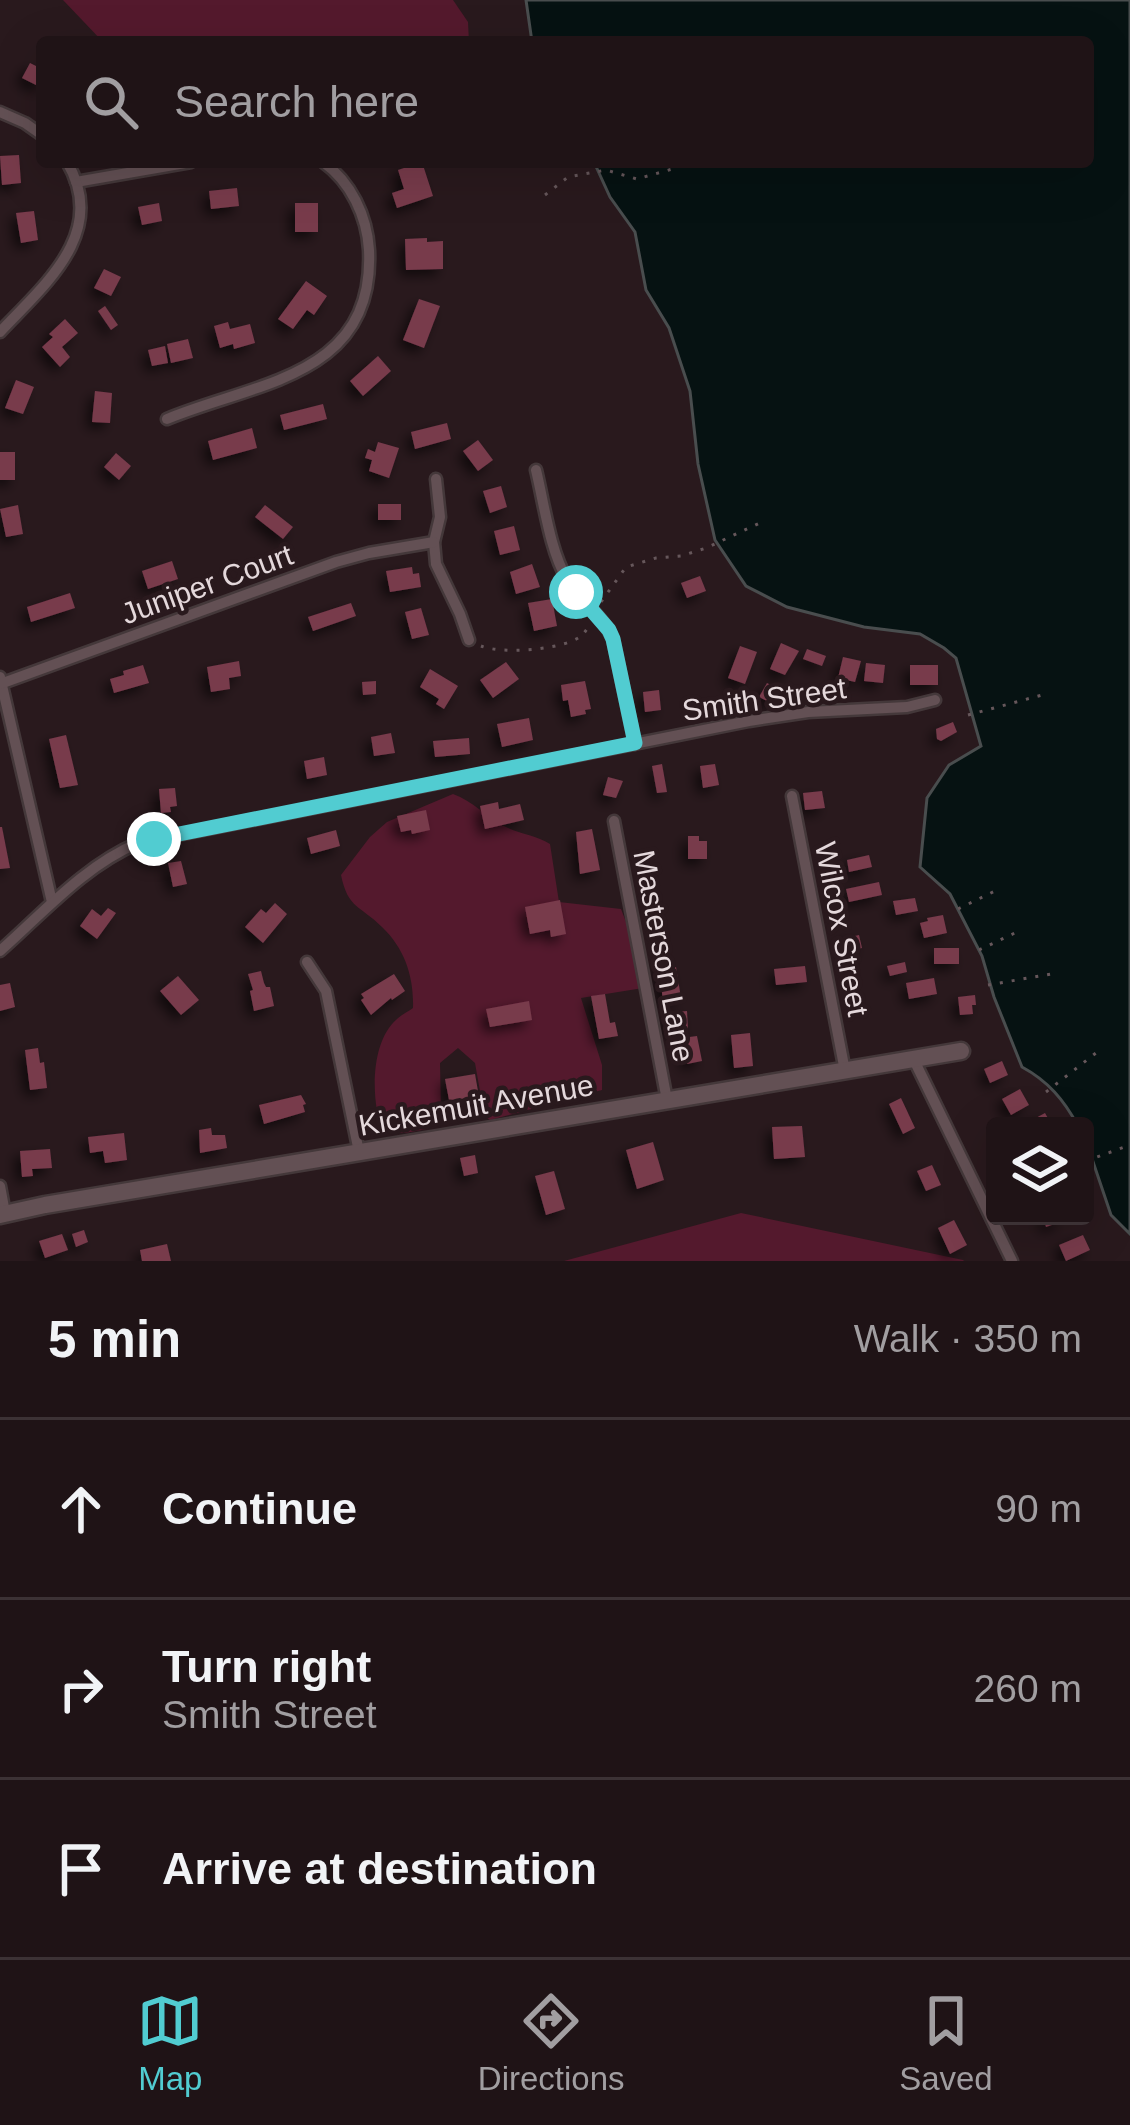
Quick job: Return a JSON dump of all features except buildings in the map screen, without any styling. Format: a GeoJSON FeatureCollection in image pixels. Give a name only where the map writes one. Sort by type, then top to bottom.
{"type":"FeatureCollection","features":[{"type":"Feature","properties":{"kind":"street"},"geometry":{"type":"LineString","coordinates":[[0,112],[36,130]]}},
{"type":"Feature","properties":{"kind":"street"},"geometry":{"type":"LineString","coordinates":[[0,332],[61,266],[74,243],[79,210],[70,168]]}},
{"type":"Feature","properties":{"kind":"street"},"geometry":{"type":"LineString","coordinates":[[76,182],[156,168]]}},
{"type":"Feature","properties":{"kind":"street"},"geometry":{"type":"LineString","coordinates":[[167,419],[304,370],[339,343],[357,319],[369,276],[365,226],[356,200],[331,168]]}},
{"type":"Feature","properties":{"kind":"street"},"geometry":{"type":"LineString","coordinates":[[536,470],[564,574],[613,639],[635,743]]}},
{"type":"Feature","properties":{"kind":"street"},"geometry":{"type":"LineString","coordinates":[[436,479],[440,517],[434,542],[436,564],[469,640]]}},
{"type":"Feature","properties":{"kind":"street","name":"Juniper Court"},"geometry":{"type":"LineString","coordinates":[[0,681],[336,562],[434,542]]}},
{"type":"Feature","properties":{"kind":"street"},"geometry":{"type":"LineString","coordinates":[[0,681],[52,902]]}},
{"type":"Feature","properties":{"kind":"street","name":"Smith Street"},"geometry":{"type":"LineString","coordinates":[[0,951],[52,902],[137,843],[796,714],[907,707],[935,700]]}},
{"type":"Feature","properties":{"kind":"street","name":"Wilcox Street"},"geometry":{"type":"LineString","coordinates":[[792,796],[845,1071]]}},
{"type":"Feature","properties":{"kind":"street","name":"Masterson Lane"},"geometry":{"type":"LineString","coordinates":[[614,821],[667,1100]]}},
{"type":"Feature","properties":{"kind":"street"},"geometry":{"type":"LineString","coordinates":[[307,962],[326,991],[359,1152]]}},
{"type":"Feature","properties":{"kind":"street","name":"Kickemuit Avenue"},"geometry":{"type":"LineString","coordinates":[[3,1214],[962,1051]]}},
{"type":"Feature","properties":{"kind":"street"},"geometry":{"type":"LineString","coordinates":[[914,1060],[1012,1261]]}},
{"type":"Feature","properties":{"kind":"street"},"geometry":{"type":"LineString","coordinates":[[0,1186],[3,1214]]}},
{"type":"Feature","properties":{"kind":"path"},"geometry":{"type":"LineString","coordinates":[[545,195],[568,178],[606,170],[637,179],[676,168]]}},
{"type":"Feature","properties":{"kind":"path"},"geometry":{"type":"LineString","coordinates":[[711,544],[764,521]]}},
{"type":"Feature","properties":{"kind":"path"},"geometry":{"type":"LineString","coordinates":[[968,716],[1042,695]]}},
{"type":"Feature","properties":{"kind":"path"},"geometry":{"type":"LineString","coordinates":[[958,909],[995,891]]}},
{"type":"Feature","properties":{"kind":"path"},"geometry":{"type":"LineString","coordinates":[[979,950],[1019,931]]}},
{"type":"Feature","properties":{"kind":"path"},"geometry":{"type":"LineString","coordinates":[[988,985],[1052,974]]}},
{"type":"Feature","properties":{"kind":"path"},"geometry":{"type":"LineString","coordinates":[[1046,1092],[1101,1049]]}},
{"type":"Feature","properties":{"kind":"path"},"geometry":{"type":"LineString","coordinates":[[1094,1158],[1130,1144]]}},
{"type":"Feature","properties":{"kind":"shaded area"},"geometry":{"type":"Polygon","coordinates":[[[63,0],[453,0],[468,22],[469,36],[97,36],[63,0]]]}},
{"type":"Feature","properties":{"kind":"shaded area"},"geometry":{"type":"Polygon","coordinates":[[[526,0],[1130,0],[1130,1234],[1111,1215],[1094,1165],[1094,1117],[1072,1117],[1040,1078],[1022,1067],[982,956],[950,894],[920,867],[927,798],[949,765],[981,746],[956,658],[920,634],[864,627],[787,607],[746,586],[715,540],[698,464],[690,391],[669,328],[646,290],[635,232],[597,168],[1094,168],[1094,36],[531,36],[526,0]]]}},
{"type":"Feature","properties":{"kind":"shaded area"},"geometry":{"type":"Polygon","coordinates":[[[453,794],[504,826],[550,844],[559,902],[621,909],[643,988],[581,998],[602,1065],[602,1090],[490,1120],[472,1107],[481,1097],[475,1063],[458,1048],[440,1063],[441,1110],[427,1129],[382,1130],[376,1103],[377,1056],[388,1029],[413,1008],[412,985],[397,945],[351,901],[341,875],[387,822],[453,794]]]}},
{"type":"Feature","properties":{"kind":"shaded area"},"geometry":{"type":"Polygon","coordinates":[[[741,1213],[963,1260],[964,1261],[564,1261],[741,1213]]]}},
{"type":"Feature","properties":{"kind":"route"},"geometry":{"type":"LineString","coordinates":[[154,839],[635,743],[613,639],[576,592]]}}]}
